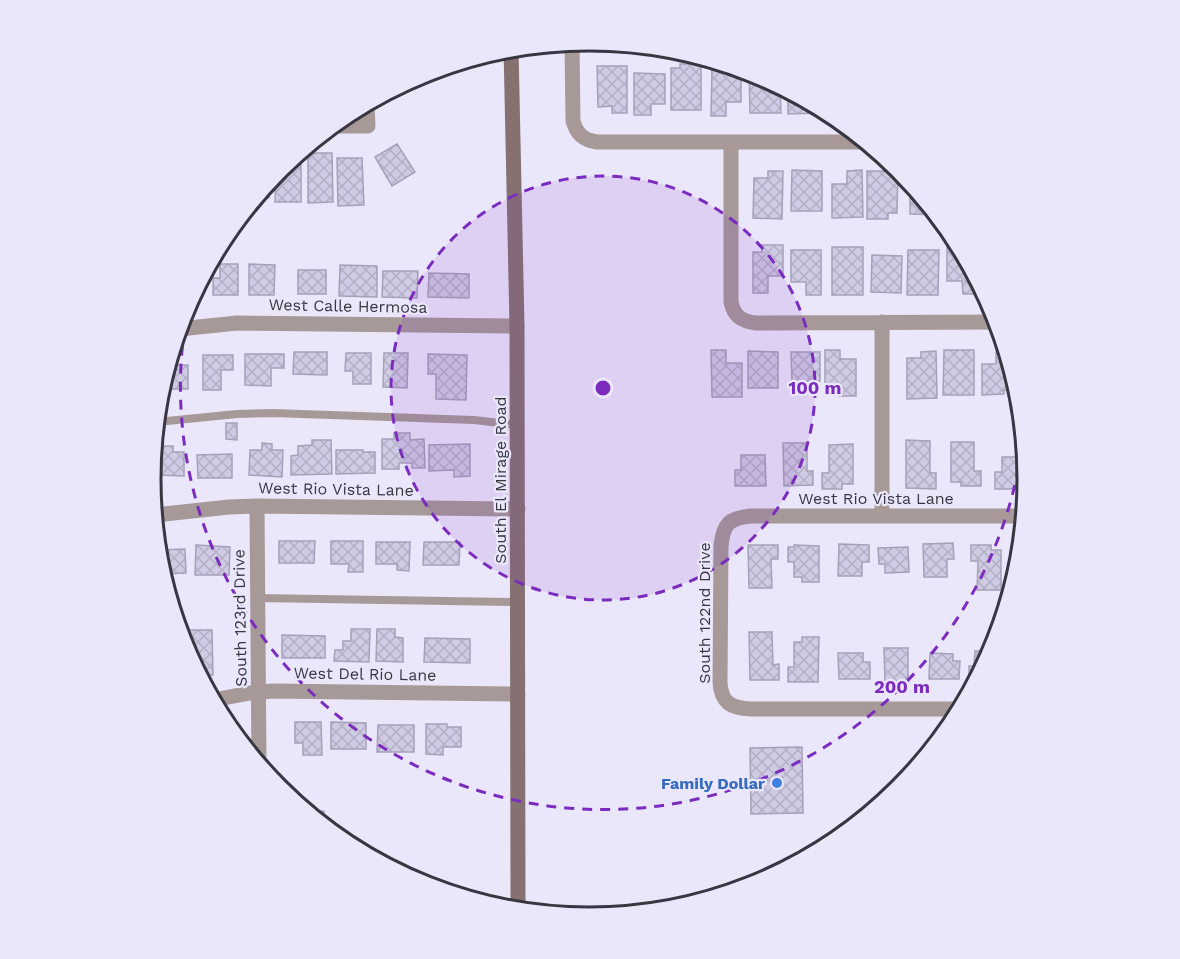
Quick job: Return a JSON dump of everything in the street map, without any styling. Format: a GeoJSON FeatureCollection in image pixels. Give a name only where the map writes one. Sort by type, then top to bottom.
{"type":"FeatureCollection","features":[{"type":"Feature","properties":{"kind":"main road","name":"South El Mirage Road"},"geometry":{"type":"LineString","coordinates":[[511,58],[517,326],[518,902]]}},
{"type":"Feature","properties":{"kind":"street"},"geometry":{"type":"LineString","coordinates":[[572,52],[572,114],[575,129],[584,139],[597,142],[854,142]]}},
{"type":"Feature","properties":{"kind":"street"},"geometry":{"type":"LineString","coordinates":[[348,126],[368,126],[367,113]]}},
{"type":"Feature","properties":{"kind":"street"},"geometry":{"type":"LineString","coordinates":[[730,142],[730,293],[736,316],[756,323],[988,322]]}},
{"type":"Feature","properties":{"kind":"street"},"geometry":{"type":"LineString","coordinates":[[882,322],[882,516]]}},
{"type":"Feature","properties":{"kind":"street","name":"West Calle Hermosa"},"geometry":{"type":"LineString","coordinates":[[189,328],[237,323],[517,326]]}},
{"type":"Feature","properties":{"kind":"street","name":"West Rio Vista Lane"},"geometry":{"type":"LineString","coordinates":[[163,514],[257,506],[518,509]]}},
{"type":"Feature","properties":{"kind":"street","name":"South 123rd Drive"},"geometry":{"type":"LineString","coordinates":[[257,506],[259,751]]}},
{"type":"Feature","properties":{"kind":"street","name":"West Rio Vista Lane"},"geometry":{"type":"LineString","coordinates":[[728,523],[734,519],[751,516],[1017,516]]}},
{"type":"Feature","properties":{"kind":"street","name":"South 122nd Drive"},"geometry":{"type":"LineString","coordinates":[[728,523],[724,529],[721,546],[720,670],[720,690],[727,703],[734,707],[751,710],[952,709]]}},
{"type":"Feature","properties":{"kind":"street","name":"West Del Rio Lane"},"geometry":{"type":"LineString","coordinates":[[222,698],[273,691],[518,693]]}},
{"type":"Feature","properties":{"kind":"lane"},"geometry":{"type":"LineString","coordinates":[[166,421],[273,413],[474,420],[517,425]]}},
{"type":"Feature","properties":{"kind":"lane"},"geometry":{"type":"LineString","coordinates":[[257,598],[518,602]]}},
{"type":"Feature","properties":{"kind":"building"},"geometry":{"type":"Polygon","coordinates":[[[680,64],[701,66],[701,110],[671,110],[671,68],[680,68],[680,64]]]}},
{"type":"Feature","properties":{"kind":"building"},"geometry":{"type":"Polygon","coordinates":[[[597,66],[627,66],[627,113],[612,113],[612,106],[598,107],[597,66]]]}},
{"type":"Feature","properties":{"kind":"building"},"geometry":{"type":"Polygon","coordinates":[[[712,69],[741,79],[741,102],[726,102],[726,116],[711,116],[712,69]]]}},
{"type":"Feature","properties":{"kind":"building"},"geometry":{"type":"Polygon","coordinates":[[[634,73],[665,74],[665,104],[651,104],[651,115],[634,115],[634,73]]]}},
{"type":"Feature","properties":{"kind":"building"},"geometry":{"type":"Polygon","coordinates":[[[749,82],[780,95],[781,113],[750,113],[749,82]]]}},
{"type":"Feature","properties":{"kind":"building"},"geometry":{"type":"Polygon","coordinates":[[[788,99],[812,113],[788,114],[788,99]]]}},
{"type":"Feature","properties":{"kind":"building"},"geometry":{"type":"Polygon","coordinates":[[[397,144],[415,172],[392,186],[375,157],[397,144]]]}},
{"type":"Feature","properties":{"kind":"building"},"geometry":{"type":"Polygon","coordinates":[[[312,153],[332,153],[333,202],[308,203],[308,156],[312,153]]]}},
{"type":"Feature","properties":{"kind":"building"},"geometry":{"type":"Polygon","coordinates":[[[337,158],[362,158],[364,205],[338,206],[337,158]]]}},
{"type":"Feature","properties":{"kind":"building"},"geometry":{"type":"Polygon","coordinates":[[[301,163],[301,202],[275,202],[275,189],[301,163]]]}},
{"type":"Feature","properties":{"kind":"building"},"geometry":{"type":"Polygon","coordinates":[[[792,170],[822,171],[822,211],[791,211],[792,170]]]}},
{"type":"Feature","properties":{"kind":"building"},"geometry":{"type":"Polygon","coordinates":[[[862,170],[863,217],[832,218],[832,184],[847,184],[847,171],[862,170]]]}},
{"type":"Feature","properties":{"kind":"building"},"geometry":{"type":"Polygon","coordinates":[[[768,171],[783,171],[782,219],[753,218],[754,178],[768,178],[768,171]]]}},
{"type":"Feature","properties":{"kind":"building"},"geometry":{"type":"Polygon","coordinates":[[[867,171],[887,171],[898,182],[897,213],[888,213],[888,219],[867,219],[867,171]]]}},
{"type":"Feature","properties":{"kind":"building"},"geometry":{"type":"Polygon","coordinates":[[[910,195],[926,215],[910,214],[910,195]]]}},
{"type":"Feature","properties":{"kind":"building"},"geometry":{"type":"Polygon","coordinates":[[[762,245],[783,245],[783,276],[768,276],[768,293],[753,293],[753,252],[762,252],[762,245]]]}},
{"type":"Feature","properties":{"kind":"building"},"geometry":{"type":"Polygon","coordinates":[[[832,247],[863,247],[863,295],[832,295],[832,247]]]}},
{"type":"Feature","properties":{"kind":"building"},"geometry":{"type":"Polygon","coordinates":[[[947,247],[950,247],[976,294],[963,294],[962,281],[947,281],[947,247]]]}},
{"type":"Feature","properties":{"kind":"building"},"geometry":{"type":"Polygon","coordinates":[[[791,250],[821,250],[821,295],[806,295],[806,282],[791,282],[791,250]]]}},
{"type":"Feature","properties":{"kind":"building"},"geometry":{"type":"Polygon","coordinates":[[[908,250],[939,250],[938,295],[907,295],[908,250]]]}},
{"type":"Feature","properties":{"kind":"building"},"geometry":{"type":"Polygon","coordinates":[[[872,255],[902,256],[901,293],[871,292],[872,255]]]}},
{"type":"Feature","properties":{"kind":"building"},"geometry":{"type":"Polygon","coordinates":[[[220,264],[238,264],[238,295],[213,295],[213,278],[220,278],[220,264]]]}},
{"type":"Feature","properties":{"kind":"building"},"geometry":{"type":"Polygon","coordinates":[[[249,264],[275,265],[274,295],[249,295],[249,264]]]}},
{"type":"Feature","properties":{"kind":"building"},"geometry":{"type":"Polygon","coordinates":[[[340,265],[377,266],[377,297],[339,296],[340,265]]]}},
{"type":"Feature","properties":{"kind":"building"},"geometry":{"type":"Polygon","coordinates":[[[298,270],[326,270],[326,294],[298,294],[298,270]]]}},
{"type":"Feature","properties":{"kind":"building"},"geometry":{"type":"Polygon","coordinates":[[[383,271],[418,271],[417,298],[382,297],[383,271]]]}},
{"type":"Feature","properties":{"kind":"building"},"geometry":{"type":"Polygon","coordinates":[[[429,273],[469,274],[469,298],[428,297],[429,273]]]}},
{"type":"Feature","properties":{"kind":"building"},"geometry":{"type":"Polygon","coordinates":[[[711,350],[726,350],[726,363],[742,363],[742,397],[712,397],[711,350]]]}},
{"type":"Feature","properties":{"kind":"building"},"geometry":{"type":"Polygon","coordinates":[[[825,350],[840,350],[840,359],[856,359],[856,396],[839,396],[839,391],[825,391],[825,350]]]}},
{"type":"Feature","properties":{"kind":"building"},"geometry":{"type":"Polygon","coordinates":[[[944,350],[974,350],[974,395],[943,395],[944,350]]]}},
{"type":"Feature","properties":{"kind":"building"},"geometry":{"type":"Polygon","coordinates":[[[748,351],[778,352],[778,388],[748,388],[748,351]]]}},
{"type":"Feature","properties":{"kind":"building"},"geometry":{"type":"Polygon","coordinates":[[[936,351],[937,398],[907,399],[907,358],[921,358],[921,352],[936,351]]]}},
{"type":"Feature","properties":{"kind":"building"},"geometry":{"type":"Polygon","coordinates":[[[294,352],[327,352],[327,375],[293,374],[294,352]]]}},
{"type":"Feature","properties":{"kind":"building"},"geometry":{"type":"Polygon","coordinates":[[[791,352],[820,352],[820,381],[792,382],[791,352]]]}},
{"type":"Feature","properties":{"kind":"building"},"geometry":{"type":"Polygon","coordinates":[[[996,352],[999,352],[1009,390],[1004,390],[1004,394],[982,395],[982,364],[996,364],[996,352]]]}},
{"type":"Feature","properties":{"kind":"building"},"geometry":{"type":"Polygon","coordinates":[[[346,353],[371,353],[371,384],[353,384],[353,371],[345,371],[346,353]]]}},
{"type":"Feature","properties":{"kind":"building"},"geometry":{"type":"Polygon","coordinates":[[[384,353],[408,353],[407,388],[383,387],[384,353]]]}},
{"type":"Feature","properties":{"kind":"building"},"geometry":{"type":"Polygon","coordinates":[[[245,354],[284,354],[284,368],[271,368],[271,386],[245,385],[245,354]]]}},
{"type":"Feature","properties":{"kind":"building"},"geometry":{"type":"Polygon","coordinates":[[[428,354],[467,355],[466,400],[436,399],[436,374],[428,374],[428,354]]]}},
{"type":"Feature","properties":{"kind":"building"},"geometry":{"type":"Polygon","coordinates":[[[203,355],[233,355],[233,370],[221,370],[221,390],[203,390],[203,355]]]}},
{"type":"Feature","properties":{"kind":"building"},"geometry":{"type":"Polygon","coordinates":[[[177,365],[188,365],[188,389],[172,389],[177,365]]]}},
{"type":"Feature","properties":{"kind":"building"},"geometry":{"type":"Polygon","coordinates":[[[226,423],[237,423],[237,440],[226,439],[226,423]]]}},
{"type":"Feature","properties":{"kind":"building"},"geometry":{"type":"Polygon","coordinates":[[[394,433],[410,433],[410,440],[424,439],[425,468],[412,468],[412,463],[399,463],[399,469],[382,469],[382,439],[394,439],[394,433]]]}},
{"type":"Feature","properties":{"kind":"building"},"geometry":{"type":"Polygon","coordinates":[[[312,440],[331,440],[332,474],[291,475],[291,456],[298,455],[298,446],[312,445],[312,440]]]}},
{"type":"Feature","properties":{"kind":"building"},"geometry":{"type":"Polygon","coordinates":[[[906,440],[930,441],[930,473],[936,473],[936,489],[906,488],[906,440]]]}},
{"type":"Feature","properties":{"kind":"building"},"geometry":{"type":"Polygon","coordinates":[[[951,442],[974,442],[974,471],[981,471],[981,486],[961,486],[961,482],[951,482],[951,442]]]}},
{"type":"Feature","properties":{"kind":"building"},"geometry":{"type":"Polygon","coordinates":[[[262,443],[272,444],[272,450],[283,450],[282,477],[249,475],[250,450],[262,450],[262,443]]]}},
{"type":"Feature","properties":{"kind":"building"},"geometry":{"type":"Polygon","coordinates":[[[783,443],[807,443],[807,471],[813,471],[813,485],[784,486],[783,443]]]}},
{"type":"Feature","properties":{"kind":"building"},"geometry":{"type":"Polygon","coordinates":[[[470,444],[470,476],[454,477],[454,470],[429,471],[429,445],[470,444]]]}},
{"type":"Feature","properties":{"kind":"building"},"geometry":{"type":"Polygon","coordinates":[[[853,444],[853,484],[842,484],[842,489],[822,489],[822,473],[829,473],[829,445],[853,444]]]}},
{"type":"Feature","properties":{"kind":"building"},"geometry":{"type":"Polygon","coordinates":[[[163,446],[173,446],[173,452],[184,452],[184,476],[161,475],[163,446]]]}},
{"type":"Feature","properties":{"kind":"building"},"geometry":{"type":"Polygon","coordinates":[[[336,450],[375,452],[375,473],[336,474],[336,450]]]}},
{"type":"Feature","properties":{"kind":"building"},"geometry":{"type":"Polygon","coordinates":[[[232,454],[232,478],[198,478],[197,455],[232,454]]]}},
{"type":"Feature","properties":{"kind":"building"},"geometry":{"type":"Polygon","coordinates":[[[741,455],[765,455],[766,486],[735,486],[735,470],[741,470],[741,455]]]}},
{"type":"Feature","properties":{"kind":"building"},"geometry":{"type":"Polygon","coordinates":[[[1002,457],[1018,457],[1018,489],[995,489],[995,472],[1002,472],[1002,457]]]}},
{"type":"Feature","properties":{"kind":"building"},"geometry":{"type":"Polygon","coordinates":[[[279,541],[315,541],[314,563],[279,563],[279,541]]]}},
{"type":"Feature","properties":{"kind":"building"},"geometry":{"type":"Polygon","coordinates":[[[331,541],[363,541],[363,572],[348,572],[349,564],[331,564],[331,541]]]}},
{"type":"Feature","properties":{"kind":"building"},"geometry":{"type":"Polygon","coordinates":[[[376,542],[410,542],[409,571],[397,570],[397,564],[376,564],[376,542]]]}},
{"type":"Feature","properties":{"kind":"building"},"geometry":{"type":"Polygon","coordinates":[[[424,542],[460,542],[459,565],[423,565],[424,542]]]}},
{"type":"Feature","properties":{"kind":"building"},"geometry":{"type":"Polygon","coordinates":[[[953,543],[954,559],[947,559],[947,577],[924,577],[923,544],[953,543]]]}},
{"type":"Feature","properties":{"kind":"building"},"geometry":{"type":"Polygon","coordinates":[[[839,544],[869,545],[869,562],[862,562],[862,576],[838,576],[839,544]]]}},
{"type":"Feature","properties":{"kind":"building"},"geometry":{"type":"Polygon","coordinates":[[[196,545],[230,547],[229,575],[195,575],[196,545]]]}},
{"type":"Feature","properties":{"kind":"building"},"geometry":{"type":"Polygon","coordinates":[[[748,545],[778,545],[778,559],[771,559],[772,588],[749,588],[748,545]]]}},
{"type":"Feature","properties":{"kind":"building"},"geometry":{"type":"Polygon","coordinates":[[[794,545],[819,546],[819,582],[802,582],[802,577],[794,577],[794,562],[788,562],[788,547],[794,547],[794,545]]]}},
{"type":"Feature","properties":{"kind":"building"},"geometry":{"type":"Polygon","coordinates":[[[971,545],[991,545],[991,550],[1001,550],[1001,590],[977,590],[978,561],[971,561],[971,545]]]}},
{"type":"Feature","properties":{"kind":"building"},"geometry":{"type":"Polygon","coordinates":[[[908,547],[909,572],[885,573],[885,564],[879,564],[878,548],[908,547]]]}},
{"type":"Feature","properties":{"kind":"building"},"geometry":{"type":"Polygon","coordinates":[[[185,549],[186,573],[172,574],[168,550],[185,549]]]}},
{"type":"Feature","properties":{"kind":"building"},"geometry":{"type":"Polygon","coordinates":[[[351,629],[370,629],[369,662],[334,661],[335,650],[343,650],[343,641],[351,641],[351,629]]]}},
{"type":"Feature","properties":{"kind":"building"},"geometry":{"type":"Polygon","coordinates":[[[377,629],[395,629],[395,637],[403,638],[403,662],[376,661],[377,629]]]}},
{"type":"Feature","properties":{"kind":"building"},"geometry":{"type":"Polygon","coordinates":[[[189,630],[212,630],[213,675],[209,675],[189,630]]]}},
{"type":"Feature","properties":{"kind":"building"},"geometry":{"type":"Polygon","coordinates":[[[749,632],[772,632],[773,665],[779,664],[779,680],[750,680],[749,632]]]}},
{"type":"Feature","properties":{"kind":"building"},"geometry":{"type":"Polygon","coordinates":[[[282,635],[325,636],[325,658],[282,658],[282,635]]]}},
{"type":"Feature","properties":{"kind":"building"},"geometry":{"type":"Polygon","coordinates":[[[802,637],[819,637],[818,682],[788,682],[788,667],[794,667],[794,642],[802,642],[802,637]]]}},
{"type":"Feature","properties":{"kind":"building"},"geometry":{"type":"Polygon","coordinates":[[[425,638],[470,639],[470,663],[424,662],[425,638]]]}},
{"type":"Feature","properties":{"kind":"building"},"geometry":{"type":"Polygon","coordinates":[[[884,648],[908,648],[908,682],[885,682],[884,648]]]}},
{"type":"Feature","properties":{"kind":"building"},"geometry":{"type":"Polygon","coordinates":[[[975,651],[982,651],[969,679],[969,666],[974,666],[975,651]]]}},
{"type":"Feature","properties":{"kind":"building"},"geometry":{"type":"Polygon","coordinates":[[[838,653],[863,653],[863,662],[870,662],[870,679],[839,679],[838,653]]]}},
{"type":"Feature","properties":{"kind":"building"},"geometry":{"type":"Polygon","coordinates":[[[930,653],[953,654],[953,661],[960,661],[959,679],[929,679],[930,653]]]}},
{"type":"Feature","properties":{"kind":"building"},"geometry":{"type":"Polygon","coordinates":[[[295,722],[321,722],[322,755],[303,755],[303,743],[295,743],[295,722]]]}},
{"type":"Feature","properties":{"kind":"building"},"geometry":{"type":"Polygon","coordinates":[[[331,722],[366,723],[366,749],[331,749],[331,722]]]}},
{"type":"Feature","properties":{"kind":"building"},"geometry":{"type":"Polygon","coordinates":[[[426,724],[461,727],[461,747],[443,747],[443,755],[426,754],[426,724]]]}},
{"type":"Feature","properties":{"kind":"building"},"geometry":{"type":"Polygon","coordinates":[[[378,725],[414,725],[414,752],[377,752],[378,725]]]}},
{"type":"Feature","properties":{"kind":"building"},"geometry":{"type":"Polygon","coordinates":[[[802,747],[803,813],[751,814],[750,748],[802,747]]]}},
{"type":"Feature","properties":{"kind":"place","name":"Family Dollar"},"geometry":{"type":"Point","coordinates":[777,783]}}]}
